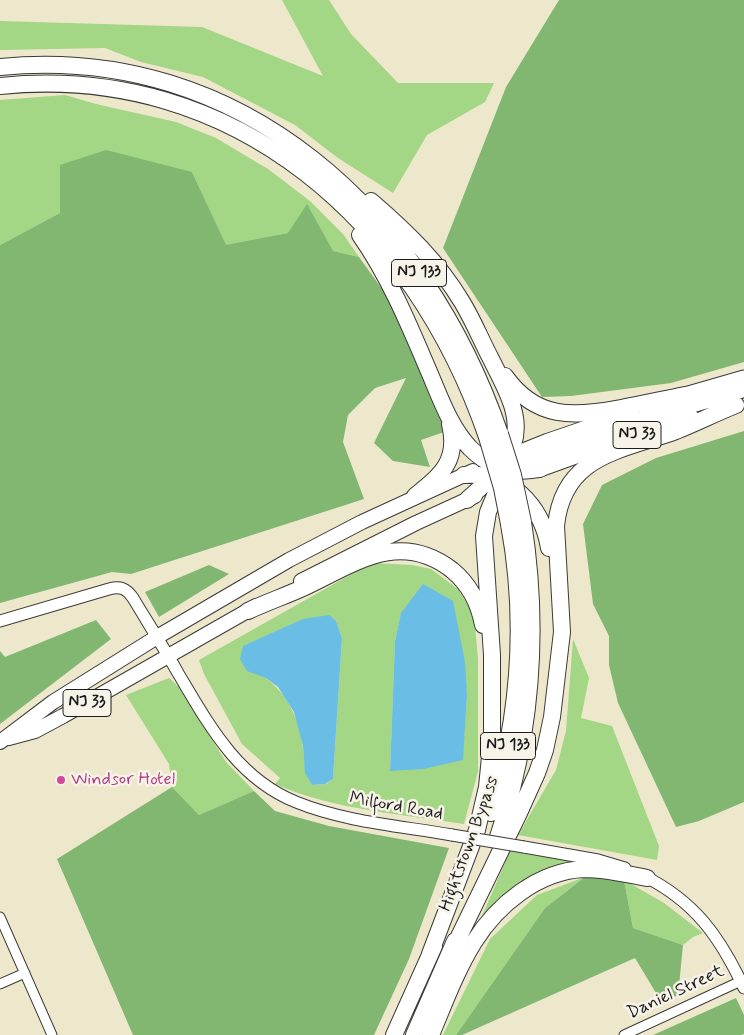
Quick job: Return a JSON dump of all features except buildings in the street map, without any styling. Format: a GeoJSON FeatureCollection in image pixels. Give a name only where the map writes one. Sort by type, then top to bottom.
{"type":"FeatureCollection","features":[{"type":"Feature","properties":{"kind":"highway","name":"Hightstown Bypass"},"geometry":{"type":"LineString","coordinates":[[0,67],[38,65],[78,66],[119,71],[158,80],[222,103],[265,125],[293,143],[325,168],[354,196],[382,226],[415,267],[460,340],[482,386],[494,436]]}},
{"type":"Feature","properties":{"kind":"highway","name":"Hightstown Bypass"},"geometry":{"type":"LineString","coordinates":[[0,86],[72,84],[158,98],[221,122],[257,140],[292,162],[349,210],[379,243],[400,271],[430,314],[455,359],[469,391],[513,475],[519,640],[516,699],[509,742],[500,783],[483,837],[464,884],[394,1035]]}},
{"type":"Feature","properties":{"kind":"highway"},"geometry":{"type":"LineString","coordinates":[[293,143],[328,163],[412,237],[447,278],[512,385],[529,400],[549,410],[563,414],[588,414],[685,395]]}},
{"type":"Feature","properties":{"kind":"highway"},"geometry":{"type":"LineString","coordinates":[[292,162],[346,217],[370,250],[406,317],[456,430],[466,443],[501,473],[533,507],[541,519],[546,533],[554,592],[557,670]]}},
{"type":"Feature","properties":{"kind":"highway"},"geometry":{"type":"LineString","coordinates":[[430,954],[476,830],[487,787],[492,737],[492,646],[484,536],[488,512],[501,473],[514,445],[515,433],[512,405],[476,326]]}},
{"type":"Feature","properties":{"kind":"highway","name":"NJ 33"},"geometry":{"type":"LineString","coordinates":[[685,395],[744,378]]}},
{"type":"Feature","properties":{"kind":"highway"},"geometry":{"type":"LineString","coordinates":[[467,500],[501,473],[523,462],[658,415],[744,389]]}},
{"type":"Feature","properties":{"kind":"highway"},"geometry":{"type":"LineString","coordinates":[[452,951],[503,847],[542,760],[552,717],[562,632],[556,526],[560,501],[567,487],[584,468],[605,455],[677,431],[740,403]]}},
{"type":"Feature","properties":{"kind":"highway","name":"NJ 33"},"geometry":{"type":"LineString","coordinates":[[540,470],[659,428],[740,403]]}},
{"type":"Feature","properties":{"kind":"highway"},"geometry":{"type":"LineString","coordinates":[[415,496],[439,476],[450,458],[453,436],[448,415]]}},
{"type":"Feature","properties":{"kind":"highway"},"geometry":{"type":"LineString","coordinates":[[464,475],[540,470]]}},
{"type":"Feature","properties":{"kind":"highway","name":"Hightstown Bypass"},"geometry":{"type":"LineString","coordinates":[[414,1035],[452,951],[492,853],[516,774],[525,732],[532,670],[533,618],[530,574],[516,523]]}},
{"type":"Feature","properties":{"kind":"highway"},"geometry":{"type":"LineString","coordinates":[[248,611],[375,554],[413,553],[441,563],[455,572],[467,585],[476,600],[482,616],[492,737]]}},
{"type":"Feature","properties":{"kind":"highway"},"geometry":{"type":"LineString","coordinates":[[431,1035],[462,964],[475,940],[500,910],[519,893],[540,880],[572,870],[604,871],[648,878]]}},
{"type":"Feature","properties":{"kind":"main road","name":"NJ 33"},"geometry":{"type":"LineString","coordinates":[[501,473],[590,426],[685,395]]}},
{"type":"Feature","properties":{"kind":"main road","name":"NJ 33"},"geometry":{"type":"LineString","coordinates":[[1,741],[53,702],[157,637],[313,547],[415,496],[464,475]]}},
{"type":"Feature","properties":{"kind":"main road","name":"NJ 33"},"geometry":{"type":"LineString","coordinates":[[1,741],[42,727],[367,546],[467,500]]}},
{"type":"Feature","properties":{"kind":"street","name":"Milford Road"},"geometry":{"type":"LineString","coordinates":[[0,621],[109,589],[121,588],[131,595],[220,742],[246,769],[274,791],[294,802],[328,813],[610,863],[648,878],[673,894],[705,923],[724,948],[742,985]]}},
{"type":"Feature","properties":{"kind":"street"},"geometry":{"type":"LineString","coordinates":[[0,917],[52,1035]]}},
{"type":"Feature","properties":{"kind":"street"},"geometry":{"type":"LineString","coordinates":[[0,984],[25,973]]}},
{"type":"Feature","properties":{"kind":"street","name":"Daniel Street"},"geometry":{"type":"LineString","coordinates":[[624,1035],[742,985]]}},
{"type":"Feature","properties":{"kind":"green space"},"geometry":{"type":"Polygon","coordinates":[[[282,0],[329,0],[351,34],[398,83],[494,83],[485,102],[427,135],[393,193],[338,158],[295,125],[203,77],[141,62],[105,48],[0,50],[0,21],[202,27],[323,76],[282,0]]]}},
{"type":"Feature","properties":{"kind":"green space"},"geometry":{"type":"Polygon","coordinates":[[[559,0],[744,0],[744,362],[671,383],[571,396],[542,397],[443,248],[506,87],[559,0]]]}},
{"type":"Feature","properties":{"kind":"green space"},"geometry":{"type":"Polygon","coordinates":[[[65,95],[176,122],[216,138],[268,169],[310,201],[343,234],[359,257],[333,251],[288,233],[226,246],[192,172],[60,213],[0,245],[0,100],[65,95]]]}},
{"type":"Feature","properties":{"kind":"green space"},"geometry":{"type":"Polygon","coordinates":[[[106,150],[192,172],[226,245],[288,233],[307,204],[333,251],[359,257],[395,307],[450,430],[421,440],[430,467],[393,461],[374,443],[406,378],[375,388],[348,415],[343,442],[364,499],[131,574],[112,572],[0,603],[0,245],[60,213],[60,165],[106,150]]]}},
{"type":"Feature","properties":{"kind":"green space"},"geometry":{"type":"Polygon","coordinates":[[[744,431],[744,802],[699,821],[676,827],[618,703],[609,665],[609,636],[593,604],[583,524],[602,485],[656,458],[744,431]]]}},
{"type":"Feature","properties":{"kind":"green space"},"geometry":{"type":"Polygon","coordinates":[[[371,563],[412,565],[431,569],[458,589],[474,615],[478,659],[478,771],[464,824],[344,805],[297,793],[275,784],[280,778],[242,744],[204,674],[199,660],[371,563]],[[410,602],[401,614],[395,641],[390,771],[464,738],[467,696],[465,679],[410,602]],[[336,621],[266,678],[287,700],[296,718],[306,771],[312,785],[326,784],[333,779],[342,638],[336,621]]]}},
{"type":"Feature","properties":{"kind":"green space"},"geometry":{"type":"Polygon","coordinates":[[[209,565],[229,574],[159,617],[145,592],[209,565]]]}},
{"type":"Feature","properties":{"kind":"green space"},"geometry":{"type":"Polygon","coordinates":[[[96,620],[111,639],[0,724],[0,651],[5,657],[96,620]]]}},
{"type":"Feature","properties":{"kind":"green space"},"geometry":{"type":"Polygon","coordinates":[[[573,639],[589,678],[581,718],[612,726],[659,846],[657,860],[518,835],[556,770],[566,731],[573,639]]]}},
{"type":"Feature","properties":{"kind":"green space"},"geometry":{"type":"Polygon","coordinates":[[[169,678],[179,687],[226,762],[254,791],[199,815],[172,787],[169,764],[126,695],[169,678]]]}},
{"type":"Feature","properties":{"kind":"green space"},"geometry":{"type":"Polygon","coordinates":[[[172,787],[199,815],[254,791],[275,811],[329,826],[449,848],[409,959],[374,1035],[133,1035],[57,859],[172,787]]]}},
{"type":"Feature","properties":{"kind":"green space"},"geometry":{"type":"Polygon","coordinates":[[[510,851],[581,861],[479,923],[510,851]]]}},
{"type":"Feature","properties":{"kind":"green space"},"geometry":{"type":"Polygon","coordinates":[[[585,877],[545,908],[456,1035],[443,1035],[490,939],[537,895],[585,877]]]}},
{"type":"Feature","properties":{"kind":"green space"},"geometry":{"type":"Polygon","coordinates":[[[585,877],[624,880],[633,928],[683,945],[678,996],[659,998],[635,958],[462,1035],[456,1035],[545,908],[585,877]]]}},
{"type":"Feature","properties":{"kind":"green space"},"geometry":{"type":"Polygon","coordinates":[[[624,880],[664,903],[703,933],[693,937],[683,945],[633,928],[624,880]]]}},
{"type":"Feature","properties":{"kind":"green space"},"geometry":{"type":"Polygon","coordinates":[[[736,998],[744,1015],[744,1034],[653,1035],[736,998]]]}},
{"type":"Feature","properties":{"kind":"water"},"geometry":{"type":"Polygon","coordinates":[[[423,584],[453,601],[465,662],[467,696],[463,760],[423,769],[390,771],[395,641],[401,613],[423,584]]]}},
{"type":"Feature","properties":{"kind":"water"},"geometry":{"type":"Polygon","coordinates":[[[329,615],[336,621],[342,638],[333,779],[325,784],[312,785],[305,773],[303,746],[294,712],[278,687],[266,678],[247,671],[240,659],[243,646],[303,619],[329,615]]]}},
{"type":"Feature","properties":{"kind":"place","name":"Windsor Hotel"},"geometry":{"type":"Point","coordinates":[61,780]}}]}
